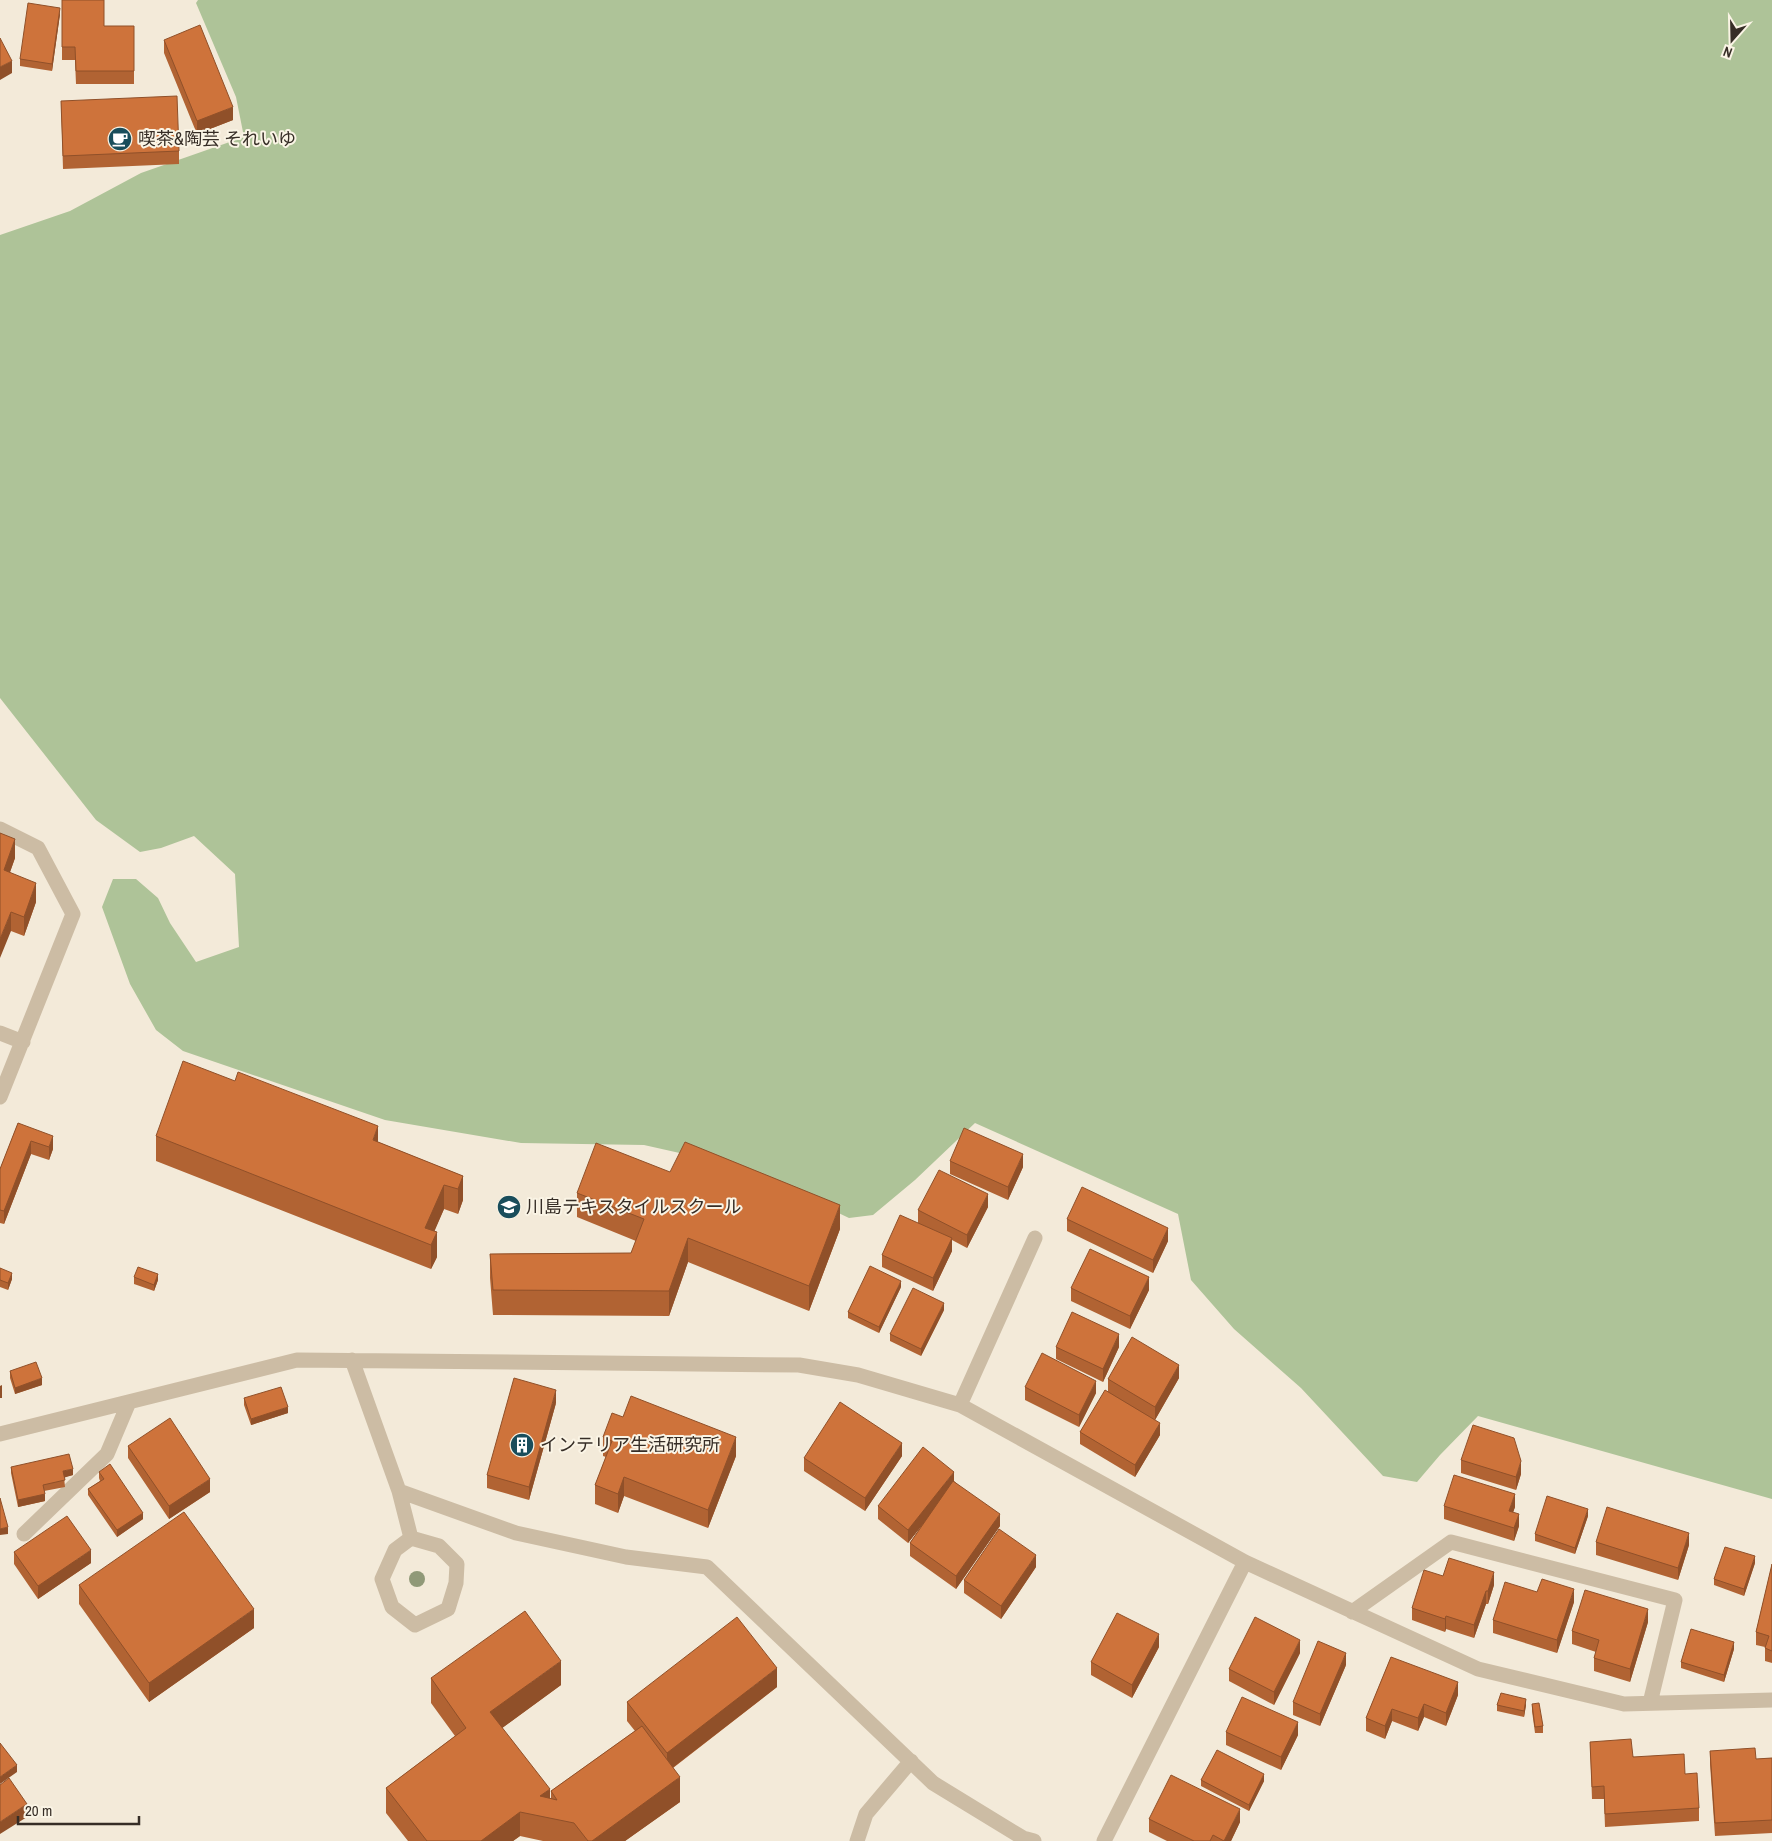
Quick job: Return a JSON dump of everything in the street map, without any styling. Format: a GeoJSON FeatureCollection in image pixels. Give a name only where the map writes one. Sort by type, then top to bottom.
{"type":"FeatureCollection","features":[{"type":"Feature","properties":{"kind":"street"},"geometry":{"type":"LineString","coordinates":[[0,829],[38,848],[73,914],[0,1097]]}},
{"type":"Feature","properties":{"kind":"street"},"geometry":{"type":"LineString","coordinates":[[0,1033],[23,1042]]}},
{"type":"Feature","properties":{"kind":"street"},"geometry":{"type":"LineString","coordinates":[[960,1405],[1035,1238]]}},
{"type":"Feature","properties":{"kind":"street"},"geometry":{"type":"LineString","coordinates":[[0,1434],[297,1360],[799,1365],[858,1375],[960,1405],[1246,1562],[1478,1669],[1624,1704],[1772,1700]]}},
{"type":"Feature","properties":{"kind":"street"},"geometry":{"type":"LineString","coordinates":[[352,1360],[399,1491],[411,1538]]}},
{"type":"Feature","properties":{"kind":"street"},"geometry":{"type":"LineString","coordinates":[[24,1534],[107,1454],[129,1402]]}},
{"type":"Feature","properties":{"kind":"street"},"geometry":{"type":"LineString","coordinates":[[399,1491],[516,1533],[626,1557],[707,1567],[933,1783],[1024,1838],[1034,1841]]}},
{"type":"Feature","properties":{"kind":"street"},"geometry":{"type":"LineString","coordinates":[[411,1538],[439,1546],[457,1564],[456,1584],[448,1609],[415,1625],[392,1608],[382,1579],[395,1550],[411,1538]]}},
{"type":"Feature","properties":{"kind":"street"},"geometry":{"type":"LineString","coordinates":[[1352,1612],[1451,1542],[1675,1600],[1650,1703]]}},
{"type":"Feature","properties":{"kind":"street"},"geometry":{"type":"LineString","coordinates":[[1104,1841],[1246,1562]]}},
{"type":"Feature","properties":{"kind":"street"},"geometry":{"type":"LineString","coordinates":[[857,1841],[866,1814],[911,1761]]}},
{"type":"Feature","properties":{"kind":"green space"},"geometry":{"type":"Polygon","coordinates":[[[198,0],[1772,0],[1772,1499],[1478,1416],[1417,1482],[1383,1476],[1301,1388],[1234,1329],[1191,1280],[1178,1214],[975,1123],[915,1180],[873,1215],[849,1218],[742,1167],[644,1145],[521,1143],[385,1120],[183,1051],[156,1030],[130,984],[102,907],[113,879],[136,879],[158,898],[170,923],[196,962],[239,947],[235,874],[194,836],[161,848],[140,852],[96,820],[0,698],[0,235],[70,211],[141,173],[244,137],[236,97],[196,3],[198,0]]]}},
{"type":"Feature","properties":{"kind":"building"},"geometry":{"type":"Polygon","coordinates":[[[62,0],[104,0],[104,26],[134,26],[134,71],[76,71],[75,47],[62,47],[62,0]]]}},
{"type":"Feature","properties":{"kind":"building"},"geometry":{"type":"Polygon","coordinates":[[[28,3],[60,8],[52,64],[20,59],[28,3]]]}},
{"type":"Feature","properties":{"kind":"building"},"geometry":{"type":"Polygon","coordinates":[[[200,25],[233,107],[197,121],[164,40],[200,25]]]}},
{"type":"Feature","properties":{"kind":"building"},"geometry":{"type":"Polygon","coordinates":[[[0,38],[12,61],[0,67],[0,38]]]}},
{"type":"Feature","properties":{"kind":"building","name":"喫茶&陶芸 それいゆ"},"geometry":{"type":"Polygon","coordinates":[[[177,96],[179,151],[63,156],[61,101],[177,96]]]}},
{"type":"Feature","properties":{"kind":"building"},"geometry":{"type":"Polygon","coordinates":[[[0,833],[15,839],[4,870],[36,883],[24,917],[11,912],[0,939],[0,833]]]}},
{"type":"Feature","properties":{"kind":"building"},"geometry":{"type":"Polygon","coordinates":[[[183,1061],[235,1081],[238,1072],[378,1126],[373,1140],[463,1176],[458,1189],[444,1185],[425,1228],[437,1232],[431,1245],[156,1136],[183,1061]]]}},
{"type":"Feature","properties":{"kind":"building"},"geometry":{"type":"Polygon","coordinates":[[[18,1123],[53,1136],[49,1147],[31,1141],[4,1211],[0,1210],[0,1169],[18,1123]]]}},
{"type":"Feature","properties":{"kind":"building"},"geometry":{"type":"Polygon","coordinates":[[[964,1128],[1023,1154],[1008,1187],[950,1161],[964,1128]]]}},
{"type":"Feature","properties":{"kind":"building"},"geometry":{"type":"Polygon","coordinates":[[[685,1142],[840,1205],[809,1286],[688,1238],[669,1291],[493,1290],[490,1254],[631,1253],[644,1219],[577,1193],[596,1143],[670,1172],[685,1142]]]}},
{"type":"Feature","properties":{"kind":"building"},"geometry":{"type":"Polygon","coordinates":[[[939,1170],[988,1194],[967,1235],[918,1210],[939,1170]]]}},
{"type":"Feature","properties":{"kind":"building"},"geometry":{"type":"Polygon","coordinates":[[[1082,1187],[1168,1228],[1153,1260],[1067,1219],[1082,1187]]]}},
{"type":"Feature","properties":{"kind":"building"},"geometry":{"type":"Polygon","coordinates":[[[900,1215],[952,1238],[933,1278],[882,1255],[900,1215]]]}},
{"type":"Feature","properties":{"kind":"building"},"geometry":{"type":"Polygon","coordinates":[[[1090,1249],[1149,1277],[1130,1316],[1071,1288],[1090,1249]]]}},
{"type":"Feature","properties":{"kind":"building"},"geometry":{"type":"Polygon","coordinates":[[[870,1266],[901,1281],[879,1327],[848,1312],[870,1266]]]}},
{"type":"Feature","properties":{"kind":"building"},"geometry":{"type":"Polygon","coordinates":[[[138,1267],[158,1274],[154,1285],[134,1277],[138,1267]]]}},
{"type":"Feature","properties":{"kind":"building"},"geometry":{"type":"Polygon","coordinates":[[[0,1268],[12,1273],[8,1283],[0,1280],[0,1268]]]}},
{"type":"Feature","properties":{"kind":"building"},"geometry":{"type":"Polygon","coordinates":[[[913,1288],[944,1303],[921,1349],[890,1334],[913,1288]]]}},
{"type":"Feature","properties":{"kind":"building"},"geometry":{"type":"Polygon","coordinates":[[[1072,1312],[1119,1334],[1103,1369],[1056,1347],[1072,1312]]]}},
{"type":"Feature","properties":{"kind":"building"},"geometry":{"type":"Polygon","coordinates":[[[1132,1337],[1179,1365],[1155,1407],[1108,1379],[1132,1337]]]}},
{"type":"Feature","properties":{"kind":"building"},"geometry":{"type":"Polygon","coordinates":[[[1042,1353],[1096,1381],[1079,1415],[1025,1387],[1042,1353]]]}},
{"type":"Feature","properties":{"kind":"building"},"geometry":{"type":"Polygon","coordinates":[[[36,1362],[42,1378],[15,1388],[10,1371],[36,1362]]]}},
{"type":"Feature","properties":{"kind":"building","name":"インテリア生活研究所"},"geometry":{"type":"Polygon","coordinates":[[[514,1378],[556,1390],[529,1487],[487,1475],[514,1378]]]}},
{"type":"Feature","properties":{"kind":"building"},"geometry":{"type":"Polygon","coordinates":[[[281,1387],[288,1407],[251,1419],[244,1398],[281,1387]]]}},
{"type":"Feature","properties":{"kind":"building"},"geometry":{"type":"Polygon","coordinates":[[[1105,1390],[1160,1423],[1135,1465],[1080,1432],[1105,1390]]]}},
{"type":"Feature","properties":{"kind":"building"},"geometry":{"type":"Polygon","coordinates":[[[631,1396],[736,1437],[708,1510],[624,1477],[618,1494],[595,1485],[612,1441],[603,1437],[612,1413],[623,1417],[631,1396]]]}},
{"type":"Feature","properties":{"kind":"building"},"geometry":{"type":"Polygon","coordinates":[[[840,1402],[902,1443],[865,1498],[804,1458],[840,1402]]]}},
{"type":"Feature","properties":{"kind":"building"},"geometry":{"type":"Polygon","coordinates":[[[170,1418],[210,1479],[169,1506],[128,1446],[170,1418]]]}},
{"type":"Feature","properties":{"kind":"building"},"geometry":{"type":"Polygon","coordinates":[[[1473,1425],[1514,1438],[1521,1461],[1516,1477],[1461,1460],[1473,1425]]]}},
{"type":"Feature","properties":{"kind":"building"},"geometry":{"type":"Polygon","coordinates":[[[923,1447],[954,1472],[908,1530],[878,1506],[923,1447]]]}},
{"type":"Feature","properties":{"kind":"building"},"geometry":{"type":"Polygon","coordinates":[[[69,1454],[73,1469],[63,1471],[65,1480],[43,1485],[45,1494],[18,1500],[11,1467],[69,1454]]]}},
{"type":"Feature","properties":{"kind":"building"},"geometry":{"type":"Polygon","coordinates":[[[110,1464],[143,1513],[117,1530],[88,1489],[104,1479],[99,1472],[110,1464]]]}},
{"type":"Feature","properties":{"kind":"building"},"geometry":{"type":"Polygon","coordinates":[[[1454,1475],[1515,1494],[1509,1511],[1519,1514],[1514,1528],[1444,1506],[1454,1475]]]}},
{"type":"Feature","properties":{"kind":"building"},"geometry":{"type":"Polygon","coordinates":[[[953,1481],[1000,1514],[956,1576],[910,1543],[953,1481]]]}},
{"type":"Feature","properties":{"kind":"building"},"geometry":{"type":"Polygon","coordinates":[[[1547,1496],[1588,1509],[1575,1548],[1535,1534],[1547,1496]]]}},
{"type":"Feature","properties":{"kind":"building"},"geometry":{"type":"Polygon","coordinates":[[[0,1498],[8,1527],[0,1529],[0,1498]]]}},
{"type":"Feature","properties":{"kind":"building"},"geometry":{"type":"Polygon","coordinates":[[[1607,1507],[1689,1533],[1678,1568],[1596,1542],[1607,1507]]]}},
{"type":"Feature","properties":{"kind":"building"},"geometry":{"type":"Polygon","coordinates":[[[184,1512],[254,1609],[149,1683],[79,1585],[184,1512]]]}},
{"type":"Feature","properties":{"kind":"building"},"geometry":{"type":"Polygon","coordinates":[[[67,1516],[91,1550],[38,1586],[14,1552],[67,1516]]]}},
{"type":"Feature","properties":{"kind":"building"},"geometry":{"type":"Polygon","coordinates":[[[999,1529],[1036,1555],[1001,1606],[964,1580],[999,1529]]]}},
{"type":"Feature","properties":{"kind":"building"},"geometry":{"type":"Polygon","coordinates":[[[1725,1547],[1755,1556],[1744,1589],[1714,1579],[1725,1547]]]}},
{"type":"Feature","properties":{"kind":"building"},"geometry":{"type":"Polygon","coordinates":[[[1449,1558],[1494,1572],[1474,1625],[1446,1616],[1445,1619],[1412,1608],[1424,1570],[1443,1576],[1449,1558]]]}},
{"type":"Feature","properties":{"kind":"building"},"geometry":{"type":"Polygon","coordinates":[[[1772,1564],[1772,1651],[1765,1648],[1769,1636],[1756,1632],[1772,1564]]]}},
{"type":"Feature","properties":{"kind":"building"},"geometry":{"type":"Polygon","coordinates":[[[1542,1579],[1574,1589],[1557,1640],[1493,1620],[1505,1582],[1537,1592],[1542,1579]]]}},
{"type":"Feature","properties":{"kind":"building"},"geometry":{"type":"Polygon","coordinates":[[[1585,1590],[1648,1609],[1630,1669],[1594,1658],[1599,1640],[1572,1631],[1585,1590]]]}},
{"type":"Feature","properties":{"kind":"building"},"geometry":{"type":"Polygon","coordinates":[[[525,1611],[561,1661],[490,1712],[550,1789],[540,1796],[557,1800],[551,1791],[642,1726],[680,1777],[592,1841],[588,1841],[574,1823],[520,1812],[481,1841],[427,1841],[386,1788],[466,1728],[431,1678],[525,1611]]]}},
{"type":"Feature","properties":{"kind":"building"},"geometry":{"type":"Polygon","coordinates":[[[1117,1613],[1159,1634],[1132,1685],[1091,1662],[1117,1613]]]}},
{"type":"Feature","properties":{"kind":"building"},"geometry":{"type":"Polygon","coordinates":[[[737,1617],[777,1668],[667,1753],[627,1702],[737,1617]]]}},
{"type":"Feature","properties":{"kind":"building"},"geometry":{"type":"Polygon","coordinates":[[[1255,1617],[1300,1640],[1274,1692],[1229,1669],[1255,1617]]]}},
{"type":"Feature","properties":{"kind":"building"},"geometry":{"type":"Polygon","coordinates":[[[1691,1629],[1734,1642],[1724,1675],[1681,1662],[1691,1629]]]}},
{"type":"Feature","properties":{"kind":"building"},"geometry":{"type":"Polygon","coordinates":[[[1318,1641],[1346,1653],[1320,1714],[1293,1702],[1318,1641]]]}},
{"type":"Feature","properties":{"kind":"building"},"geometry":{"type":"Polygon","coordinates":[[[1391,1657],[1458,1682],[1446,1713],[1424,1704],[1418,1718],[1392,1709],[1385,1726],[1366,1718],[1391,1657]]]}},
{"type":"Feature","properties":{"kind":"building"},"geometry":{"type":"Polygon","coordinates":[[[1501,1693],[1526,1699],[1524,1711],[1497,1705],[1501,1693]]]}},
{"type":"Feature","properties":{"kind":"building"},"geometry":{"type":"Polygon","coordinates":[[[1242,1697],[1298,1722],[1281,1757],[1226,1732],[1242,1697]]]}},
{"type":"Feature","properties":{"kind":"building"},"geometry":{"type":"Polygon","coordinates":[[[1539,1703],[1543,1726],[1535,1727],[1532,1704],[1539,1703]]]}},
{"type":"Feature","properties":{"kind":"building"},"geometry":{"type":"Polygon","coordinates":[[[1631,1739],[1633,1757],[1684,1754],[1685,1774],[1697,1773],[1699,1808],[1605,1814],[1604,1786],[1592,1787],[1590,1742],[1631,1739]]]}},
{"type":"Feature","properties":{"kind":"building"},"geometry":{"type":"Polygon","coordinates":[[[0,1743],[17,1765],[0,1777],[0,1743]]]}},
{"type":"Feature","properties":{"kind":"building"},"geometry":{"type":"Polygon","coordinates":[[[1755,1748],[1756,1759],[1772,1758],[1772,1820],[1715,1823],[1710,1751],[1755,1748]]]}},
{"type":"Feature","properties":{"kind":"building"},"geometry":{"type":"Polygon","coordinates":[[[1217,1750],[1264,1774],[1249,1805],[1201,1780],[1217,1750]]]}},
{"type":"Feature","properties":{"kind":"building"},"geometry":{"type":"Polygon","coordinates":[[[1171,1775],[1240,1809],[1224,1841],[1213,1835],[1210,1841],[1194,1841],[1149,1819],[1171,1775]]]}},
{"type":"Feature","properties":{"kind":"building"},"geometry":{"type":"Polygon","coordinates":[[[9,1778],[27,1804],[0,1822],[0,1785],[9,1778]]]}},
{"type":"Feature","properties":{"kind":"place","name":"喫茶&陶芸 それいゆ"},"geometry":{"type":"Point","coordinates":[120,139]}},
{"type":"Feature","properties":{"kind":"place","name":"川島テキスタイルスクール"},"geometry":{"type":"Point","coordinates":[509,1207]}},
{"type":"Feature","properties":{"kind":"place","name":"インテリア生活研究所"},"geometry":{"type":"Point","coordinates":[522,1445]}}]}
